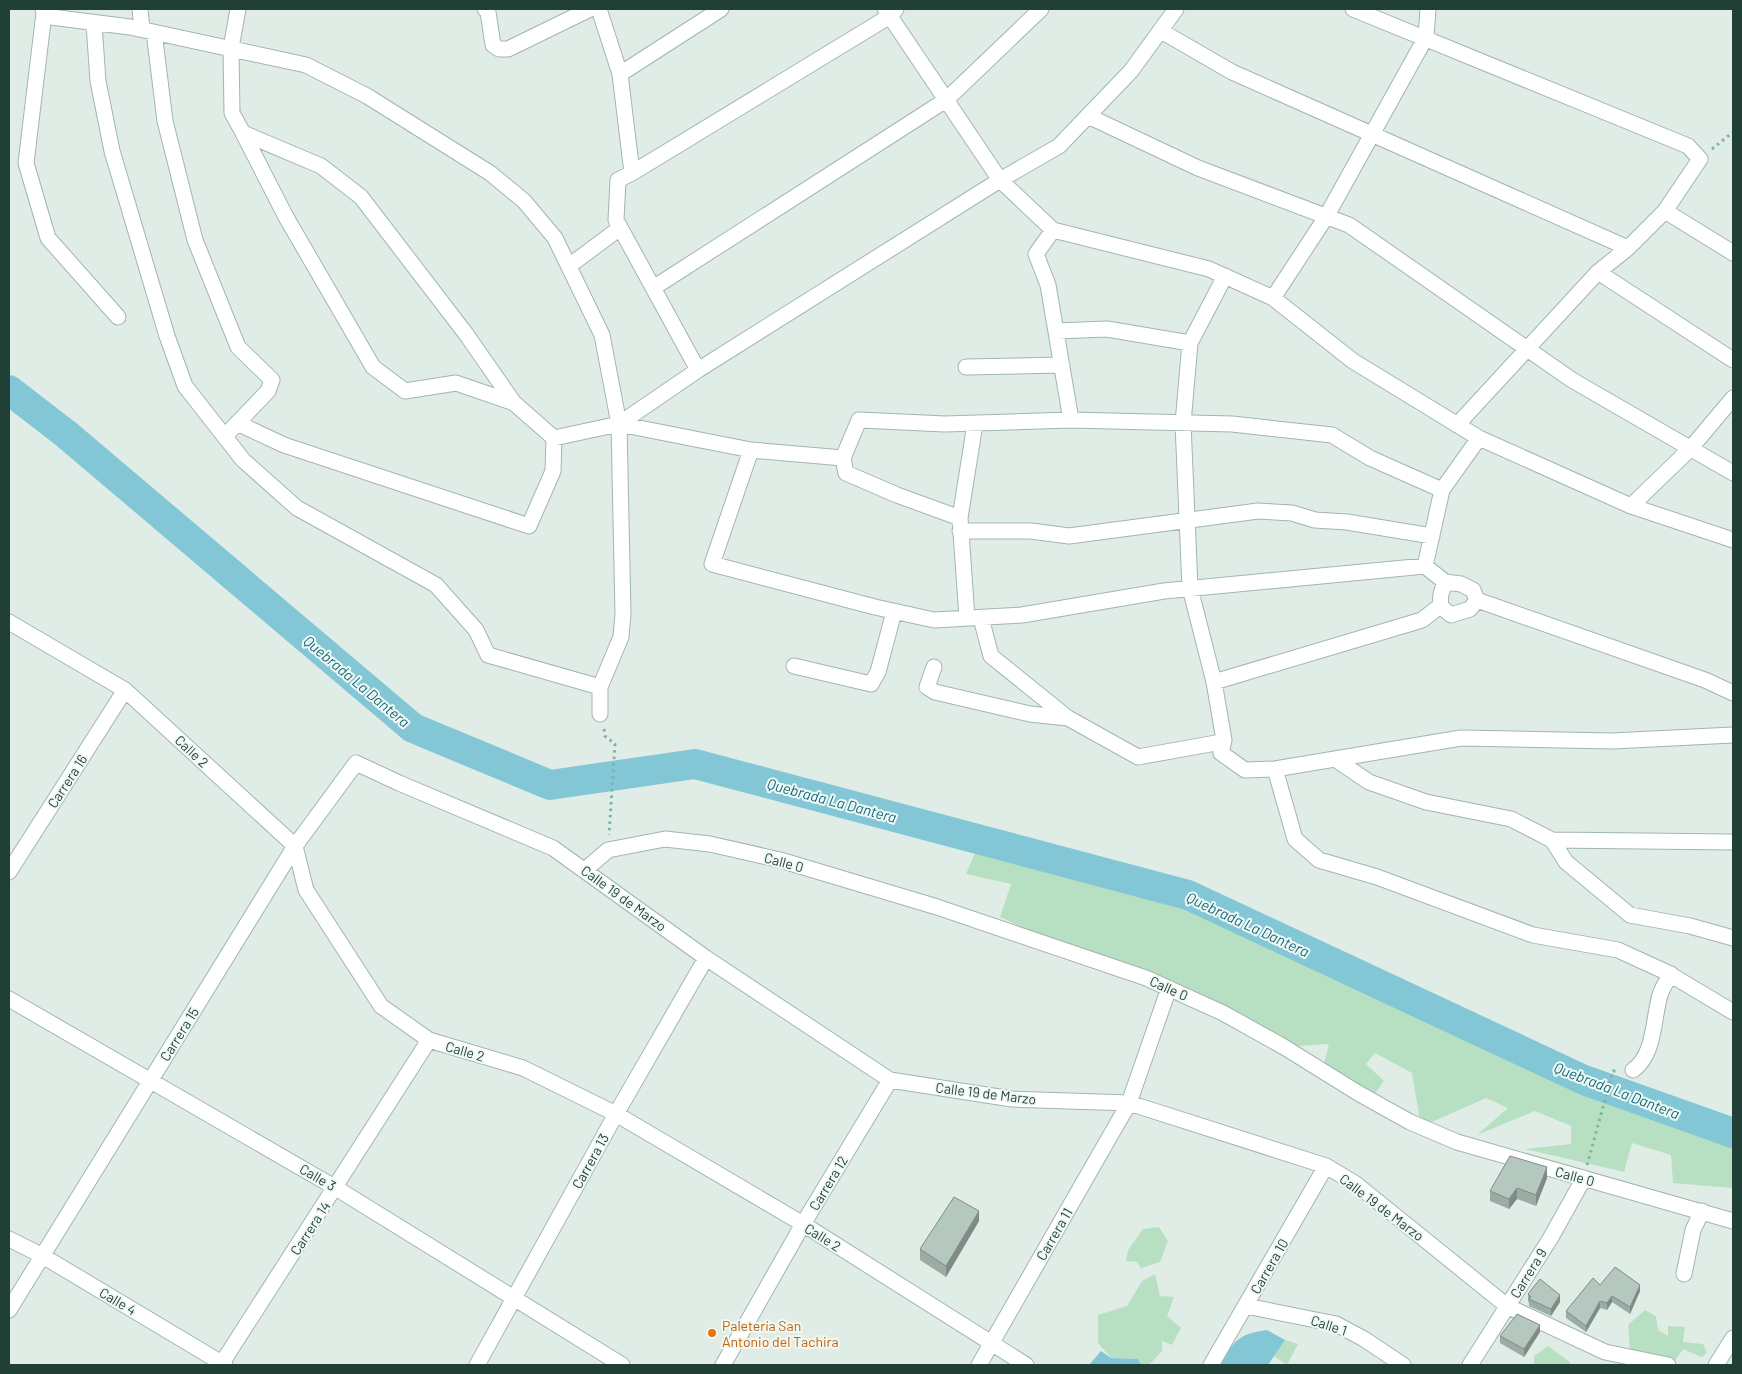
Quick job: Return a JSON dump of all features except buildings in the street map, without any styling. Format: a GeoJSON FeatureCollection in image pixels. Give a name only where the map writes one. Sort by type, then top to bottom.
{"type":"FeatureCollection","features":[{"type":"Feature","properties":{"kind":"street"},"geometry":{"type":"LineString","coordinates":[[140,9],[148,30],[165,120],[195,240],[238,346],[272,380],[268,391],[225,436]]}},
{"type":"Feature","properties":{"kind":"street"},"geometry":{"type":"LineString","coordinates":[[238,9],[231,48],[232,113],[286,217],[373,367],[405,391],[456,383],[514,403]]}},
{"type":"Feature","properties":{"kind":"street"},"geometry":{"type":"LineString","coordinates":[[485,9],[488,12],[493,45],[498,49],[508,49],[590,9]]}},
{"type":"Feature","properties":{"kind":"street"},"geometry":{"type":"LineString","coordinates":[[599,9],[620,74],[632,173]]}},
{"type":"Feature","properties":{"kind":"street"},"geometry":{"type":"LineString","coordinates":[[620,74],[721,9]]}},
{"type":"Feature","properties":{"kind":"street"},"geometry":{"type":"LineString","coordinates":[[653,288],[946,100],[1041,9]]}},
{"type":"Feature","properties":{"kind":"street"},"geometry":{"type":"LineString","coordinates":[[554,438],[619,424],[698,370],[1000,180],[1059,146],[1131,71],[1176,9]]}},
{"type":"Feature","properties":{"kind":"street"},"geometry":{"type":"LineString","coordinates":[[1353,9],[1426,37],[1688,146],[1700,159],[1665,212],[1628,248],[1598,272],[1457,425]]}},
{"type":"Feature","properties":{"kind":"street"},"geometry":{"type":"LineString","coordinates":[[1273,298],[1326,217],[1426,37],[1428,9]]}},
{"type":"Feature","properties":{"kind":"street"},"geometry":{"type":"LineString","coordinates":[[44,11],[51,17],[66,13],[94,24],[148,30],[306,65],[368,96],[490,172],[524,201],[555,238],[602,336],[619,424],[623,614],[621,637],[600,687],[600,714]]}},
{"type":"Feature","properties":{"kind":"street"},"geometry":{"type":"LineString","coordinates":[[44,11],[26,163],[48,238],[118,316]]}},
{"type":"Feature","properties":{"kind":"street"},"geometry":{"type":"LineString","coordinates":[[698,370],[616,220],[618,180],[890,11],[946,100],[1000,180],[1053,230],[1209,269],[1225,276],[1273,298],[1352,361],[1478,438],[1631,506],[1733,540]]}},
{"type":"Feature","properties":{"kind":"street"},"geometry":{"type":"LineString","coordinates":[[94,24],[98,82],[112,151],[167,336],[184,386],[243,460],[297,508],[436,586],[476,630],[488,654],[600,687]]}},
{"type":"Feature","properties":{"kind":"street"},"geometry":{"type":"LineString","coordinates":[[1160,31],[1232,72],[1373,133],[1628,248]]}},
{"type":"Feature","properties":{"kind":"street"},"geometry":{"type":"LineString","coordinates":[[1088,116],[1198,168],[1349,225],[1572,380],[1733,473]]}},
{"type":"Feature","properties":{"kind":"street"},"geometry":{"type":"LineString","coordinates":[[237,423],[284,444],[529,526],[554,471],[554,438],[514,403],[466,334],[361,197],[321,166],[243,133]]}},
{"type":"Feature","properties":{"kind":"street"},"geometry":{"type":"LineString","coordinates":[[1665,212],[1733,253]]}},
{"type":"Feature","properties":{"kind":"street"},"geometry":{"type":"LineString","coordinates":[[569,266],[620,228]]}},
{"type":"Feature","properties":{"kind":"street"},"geometry":{"type":"LineString","coordinates":[[1053,230],[1036,254],[1048,285],[1071,420]]}},
{"type":"Feature","properties":{"kind":"street"},"geometry":{"type":"LineString","coordinates":[[1598,272],[1733,360]]}},
{"type":"Feature","properties":{"kind":"street"},"geometry":{"type":"LineString","coordinates":[[1225,276],[1190,343],[1183,423],[1190,588],[1214,682],[1224,740],[1221,753],[1245,770],[1275,769],[1460,738],[1612,741],[1733,735]]}},
{"type":"Feature","properties":{"kind":"street"},"geometry":{"type":"LineString","coordinates":[[1056,331],[1107,329],[1190,343]]}},
{"type":"Feature","properties":{"kind":"street"},"geometry":{"type":"LineString","coordinates":[[966,367],[1062,366]]}},
{"type":"Feature","properties":{"kind":"street"},"geometry":{"type":"LineString","coordinates":[[1631,506],[1690,449],[1733,398]]}},
{"type":"Feature","properties":{"kind":"street"},"geometry":{"type":"LineString","coordinates":[[1432,536],[1347,522],[1315,520],[1292,513],[1266,512],[1070,536],[960,525],[846,473],[842,458],[859,420],[945,424],[1071,420],[1232,424],[1332,435],[1370,458],[1442,490]]}},
{"type":"Feature","properties":{"kind":"street"},"geometry":{"type":"LineString","coordinates":[[619,424],[750,450],[842,458]]}},
{"type":"Feature","properties":{"kind":"street"},"geometry":{"type":"LineString","coordinates":[[975,424],[960,525],[974,618],[991,656],[1068,718],[1138,757],[1216,744],[1224,740]]}},
{"type":"Feature","properties":{"kind":"street"},"geometry":{"type":"LineString","coordinates":[[1425,566],[1442,490],[1478,438]]}},
{"type":"Feature","properties":{"kind":"street"},"geometry":{"type":"LineString","coordinates":[[750,450],[712,564],[894,612],[934,620],[1022,616],[1190,588],[1425,566],[1445,582],[1461,584],[1473,590],[1477,600],[1706,680],[1733,693]]}},
{"type":"Feature","properties":{"kind":"street"},"geometry":{"type":"LineString","coordinates":[[1214,682],[1422,620],[1440,606],[1445,582]]}},
{"type":"Feature","properties":{"kind":"street"},"geometry":{"type":"LineString","coordinates":[[1440,606],[1452,615],[1470,609],[1477,600]]}},
{"type":"Feature","properties":{"kind":"street"},"geometry":{"type":"LineString","coordinates":[[794,666],[871,684],[878,672],[894,612]]}},
{"type":"Feature","properties":{"kind":"street","name":"Calle 2"},"geometry":{"type":"LineString","coordinates":[[9,622],[125,690],[295,846],[306,890],[381,1006],[429,1040],[523,1068],[616,1114],[803,1224],[1026,1365]]}},
{"type":"Feature","properties":{"kind":"street"},"geometry":{"type":"LineString","coordinates":[[934,667],[927,686],[935,692],[1030,714],[1068,718]]}},
{"type":"Feature","properties":{"kind":"street","name":"Carrera 16"},"geometry":{"type":"LineString","coordinates":[[9,872],[125,690]]}},
{"type":"Feature","properties":{"kind":"street"},"geometry":{"type":"LineString","coordinates":[[1335,759],[1369,782],[1426,802],[1511,819],[1552,840],[1733,842]]}},
{"type":"Feature","properties":{"kind":"street","name":"Carrera 15"},"geometry":{"type":"LineString","coordinates":[[9,1310],[41,1255],[295,846],[356,763]]}},
{"type":"Feature","properties":{"kind":"street","name":"Calle 19 de Marzo"},"geometry":{"type":"LineString","coordinates":[[356,763],[553,848],[586,869],[706,958],[890,1080],[1012,1099],[1129,1103],[1326,1166],[1356,1184],[1507,1306],[1605,1352],[1668,1365]]}},
{"type":"Feature","properties":{"kind":"street"},"geometry":{"type":"LineString","coordinates":[[1275,769],[1295,839],[1319,860],[1377,877],[1532,935],[1618,950],[1671,974],[1733,1012]]}},
{"type":"Feature","properties":{"kind":"street","name":"Calle 0"},"geometry":{"type":"LineString","coordinates":[[586,869],[608,850],[665,839],[710,844],[780,860],[937,907],[1146,978],[1169,988],[1223,1013],[1410,1122],[1457,1142],[1733,1221]]}},
{"type":"Feature","properties":{"kind":"street"},"geometry":{"type":"LineString","coordinates":[[1552,840],[1566,862],[1630,915],[1690,926],[1733,938]]}},
{"type":"Feature","properties":{"kind":"street","name":"Carrera 13"},"geometry":{"type":"LineString","coordinates":[[478,1365],[616,1114],[706,958]]}},
{"type":"Feature","properties":{"kind":"street"},"geometry":{"type":"LineString","coordinates":[[1633,1070],[1644,1059],[1655,1025],[1661,994],[1671,974]]}},
{"type":"Feature","properties":{"kind":"street","name":"Carrera 11"},"geometry":{"type":"LineString","coordinates":[[979,1365],[1129,1103],[1169,988]]}},
{"type":"Feature","properties":{"kind":"street","name":"Calle 3"},"geometry":{"type":"LineString","coordinates":[[9,999],[336,1188],[622,1365]]}},
{"type":"Feature","properties":{"kind":"street","name":"Carrera 14"},"geometry":{"type":"LineString","coordinates":[[224,1364],[429,1040]]}},
{"type":"Feature","properties":{"kind":"street","name":"Carrera 12"},"geometry":{"type":"LineString","coordinates":[[723,1365],[803,1224],[890,1080]]}},
{"type":"Feature","properties":{"kind":"street","name":"Carrera 10"},"geometry":{"type":"LineString","coordinates":[[1211,1365],[1326,1166]]}},
{"type":"Feature","properties":{"kind":"street","name":"Carrera 9"},"geometry":{"type":"LineString","coordinates":[[1470,1365],[1550,1239],[1584,1178]]}},
{"type":"Feature","properties":{"kind":"street"},"geometry":{"type":"LineString","coordinates":[[1684,1274],[1693,1230],[1702,1211]]}},
{"type":"Feature","properties":{"kind":"street","name":"Calle 4"},"geometry":{"type":"LineString","coordinates":[[9,1239],[41,1255],[224,1364]]}},
{"type":"Feature","properties":{"kind":"street","name":"Calle 1"},"geometry":{"type":"LineString","coordinates":[[1246,1306],[1336,1324],[1364,1338],[1403,1365]]}},
{"type":"Feature","properties":{"kind":"street"},"geometry":{"type":"LineString","coordinates":[[1724,1361],[1733,1338]]}},
{"type":"Feature","properties":{"kind":"path"},"geometry":{"type":"LineString","coordinates":[[1700,159],[1733,132]]}},
{"type":"Feature","properties":{"kind":"path"},"geometry":{"type":"LineString","coordinates":[[600,714],[605,736],[615,744],[608,850]]}},
{"type":"Feature","properties":{"kind":"path"},"geometry":{"type":"LineString","coordinates":[[1584,1178],[1613,1071],[1633,1070]]}},
{"type":"Feature","properties":{"kind":"green space"},"geometry":{"type":"Polygon","coordinates":[[[975,853],[1188,895],[1584,1080],[1733,1129],[1733,1191],[1732,1188],[1673,1183],[1671,1155],[1632,1143],[1624,1172],[1525,1149],[1571,1144],[1571,1126],[1535,1111],[1477,1135],[1508,1108],[1486,1098],[1421,1127],[1412,1073],[1375,1053],[1366,1064],[1384,1081],[1370,1100],[1322,1071],[1329,1044],[1284,1047],[1000,917],[1011,884],[966,874],[975,853]]]}},
{"type":"Feature","properties":{"kind":"green space"},"geometry":{"type":"Polygon","coordinates":[[[1159,1227],[1168,1241],[1160,1262],[1141,1268],[1137,1262],[1126,1261],[1128,1250],[1143,1229],[1159,1227]]]}},
{"type":"Feature","properties":{"kind":"green space"},"geometry":{"type":"Polygon","coordinates":[[[1155,1274],[1160,1296],[1174,1297],[1167,1316],[1181,1328],[1172,1345],[1162,1341],[1162,1351],[1149,1365],[1141,1365],[1138,1359],[1111,1358],[1098,1343],[1098,1315],[1127,1306],[1142,1281],[1155,1274]]]}},
{"type":"Feature","properties":{"kind":"green space"},"geometry":{"type":"Polygon","coordinates":[[[1645,1310],[1656,1316],[1658,1330],[1668,1336],[1668,1326],[1685,1327],[1683,1342],[1703,1344],[1707,1353],[1702,1357],[1683,1349],[1672,1365],[1630,1352],[1628,1325],[1645,1310]]]}},
{"type":"Feature","properties":{"kind":"green space"},"geometry":{"type":"Polygon","coordinates":[[[1285,1340],[1298,1344],[1287,1365],[1274,1356],[1285,1340]]]}},
{"type":"Feature","properties":{"kind":"green space"},"geometry":{"type":"Polygon","coordinates":[[[1548,1346],[1570,1362],[1570,1365],[1534,1365],[1534,1356],[1548,1346]]]}},
{"type":"Feature","properties":{"kind":"water"},"geometry":{"type":"Polygon","coordinates":[[[1267,1330],[1285,1340],[1268,1365],[1219,1365],[1233,1344],[1238,1340],[1249,1334],[1267,1330]]]}},
{"type":"Feature","properties":{"kind":"water"},"geometry":{"type":"Polygon","coordinates":[[[1101,1351],[1111,1358],[1138,1359],[1141,1365],[1089,1365],[1101,1351]]]}},
{"type":"Feature","properties":{"kind":"waterway","name":"Quebrada La Dantera"},"geometry":{"type":"LineString","coordinates":[[9,390],[66,434],[413,728],[550,785],[695,764],[1188,895],[1584,1080],[1733,1133]]}},
{"type":"Feature","properties":{"kind":"place","name":"Paletería San Antonio del Tachira"},"geometry":{"type":"Point","coordinates":[712,1333]}}]}
